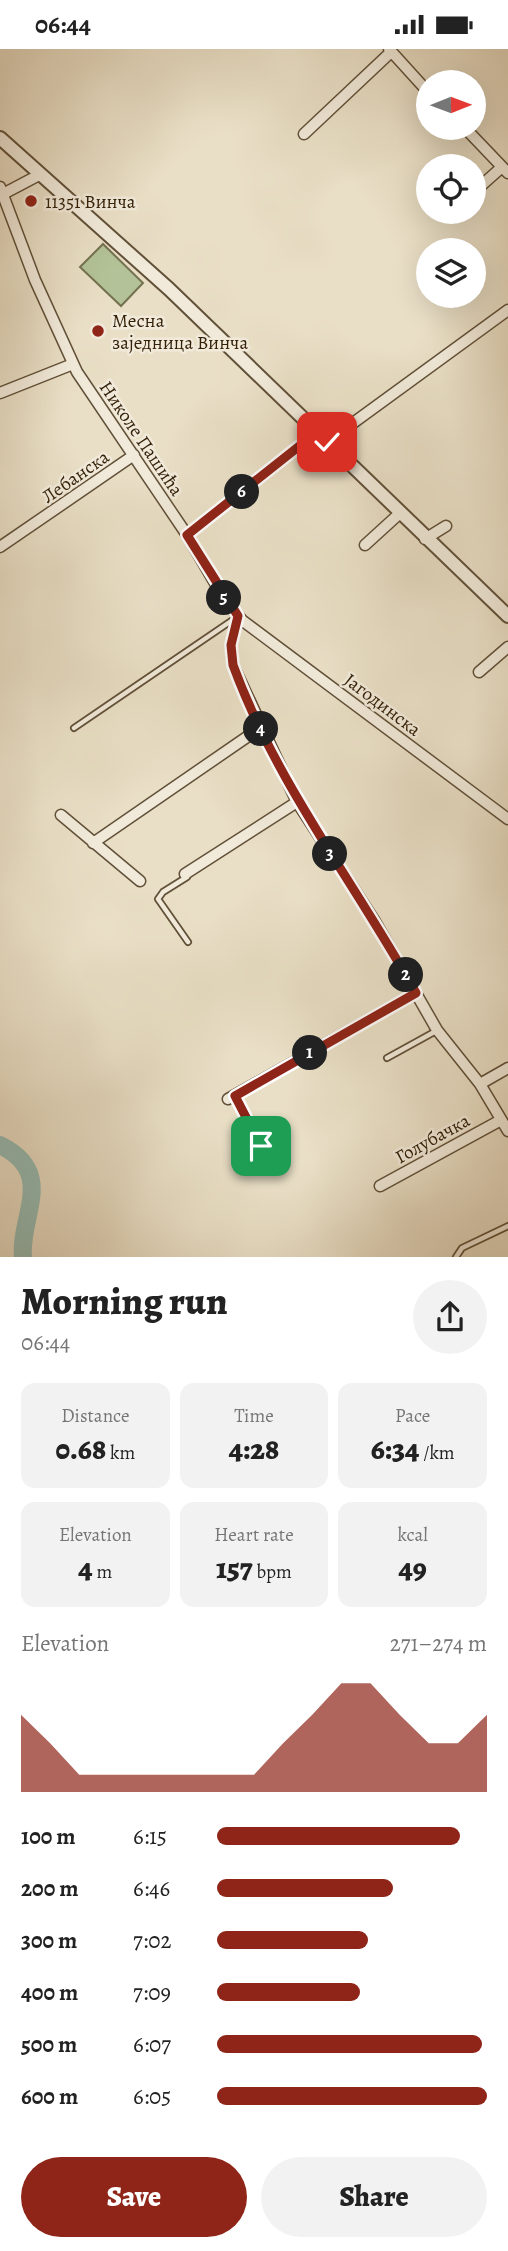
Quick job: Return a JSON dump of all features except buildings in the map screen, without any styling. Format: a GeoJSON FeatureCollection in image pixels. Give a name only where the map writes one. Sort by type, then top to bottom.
{"type":"FeatureCollection","features":[{"type":"Feature","properties":{"kind":"street"},"geometry":{"type":"LineString","coordinates":[[304,134],[390,50],[416,79]]}},
{"type":"Feature","properties":{"kind":"street"},"geometry":{"type":"LineString","coordinates":[[0,138],[138,261],[508,616]]}},
{"type":"Feature","properties":{"kind":"street"},"geometry":{"type":"LineString","coordinates":[[476,140],[505,170],[486,183]]}},
{"type":"Feature","properties":{"kind":"street"},"geometry":{"type":"LineString","coordinates":[[1,191],[39,175]]}},
{"type":"Feature","properties":{"kind":"street","name":"Николе Пашића"},"geometry":{"type":"LineString","coordinates":[[1,191],[73,364],[238,616]]}},
{"type":"Feature","properties":{"kind":"street"},"geometry":{"type":"LineString","coordinates":[[327,442],[508,310]]}},
{"type":"Feature","properties":{"kind":"street"},"geometry":{"type":"LineString","coordinates":[[0,393],[73,364]]}},
{"type":"Feature","properties":{"kind":"street"},"geometry":{"type":"LineString","coordinates":[[187,535],[317,432]]}},
{"type":"Feature","properties":{"kind":"street","name":"Лебанска"},"geometry":{"type":"LineString","coordinates":[[0,547],[134,455]]}},
{"type":"Feature","properties":{"kind":"street"},"geometry":{"type":"LineString","coordinates":[[365,545],[399,514]]}},
{"type":"Feature","properties":{"kind":"street"},"geometry":{"type":"LineString","coordinates":[[425,539],[446,526]]}},
{"type":"Feature","properties":{"kind":"street"},"geometry":{"type":"LineString","coordinates":[[238,616],[231,645],[233,665],[260,728],[297,802],[374,920],[437,1030],[480,1084],[508,1131]]}},
{"type":"Feature","properties":{"kind":"street","name":"Јагодинска"},"geometry":{"type":"LineString","coordinates":[[238,616],[508,819]]}},
{"type":"Feature","properties":{"kind":"street"},"geometry":{"type":"LineString","coordinates":[[479,672],[508,647]]}},
{"type":"Feature","properties":{"kind":"street"},"geometry":{"type":"LineString","coordinates":[[93,843],[260,728]]}},
{"type":"Feature","properties":{"kind":"street"},"geometry":{"type":"LineString","coordinates":[[188,872],[297,802]]}},
{"type":"Feature","properties":{"kind":"street"},"geometry":{"type":"LineString","coordinates":[[61,815],[140,881]]}},
{"type":"Feature","properties":{"kind":"street"},"geometry":{"type":"LineString","coordinates":[[231,1098],[416,993]]}},
{"type":"Feature","properties":{"kind":"street"},"geometry":{"type":"LineString","coordinates":[[480,1084],[508,1067]]}},
{"type":"Feature","properties":{"kind":"street","name":"Голубачка"},"geometry":{"type":"LineString","coordinates":[[380,1186],[501,1119]]}},
{"type":"Feature","properties":{"kind":"lane"},"geometry":{"type":"LineString","coordinates":[[74,729],[238,616]]}},
{"type":"Feature","properties":{"kind":"lane"},"geometry":{"type":"LineString","coordinates":[[188,872],[187,877],[163,892],[158,899],[188,942]]}},
{"type":"Feature","properties":{"kind":"lane"},"geometry":{"type":"LineString","coordinates":[[387,1058],[437,1030]]}},
{"type":"Feature","properties":{"kind":"lane"},"geometry":{"type":"LineString","coordinates":[[231,1098],[261,1146]]}},
{"type":"Feature","properties":{"kind":"lane"},"geometry":{"type":"LineString","coordinates":[[456,1257],[462,1248],[508,1226]]}},
{"type":"Feature","properties":{"kind":"green space"},"geometry":{"type":"Polygon","coordinates":[[[103,244],[143,283],[121,306],[80,267],[103,244]]]}},
{"type":"Feature","properties":{"kind":"waterway"},"geometry":{"type":"LineString","coordinates":[[0,1145],[17,1156],[27,1169],[31,1182],[23,1257]]}},
{"type":"Feature","properties":{"kind":"place","name":"11351 Винча"},"geometry":{"type":"Point","coordinates":[31,201]}},
{"type":"Feature","properties":{"kind":"place","name":"Месна заједница Винча"},"geometry":{"type":"Point","coordinates":[98,331]}},
{"type":"Feature","properties":{"kind":"route"},"geometry":{"type":"LineString","coordinates":[[261,1146],[235,1096],[416,993],[392,949],[288,786],[233,665],[231,645],[238,616],[226,602],[187,535],[317,432],[327,442]]}}]}
